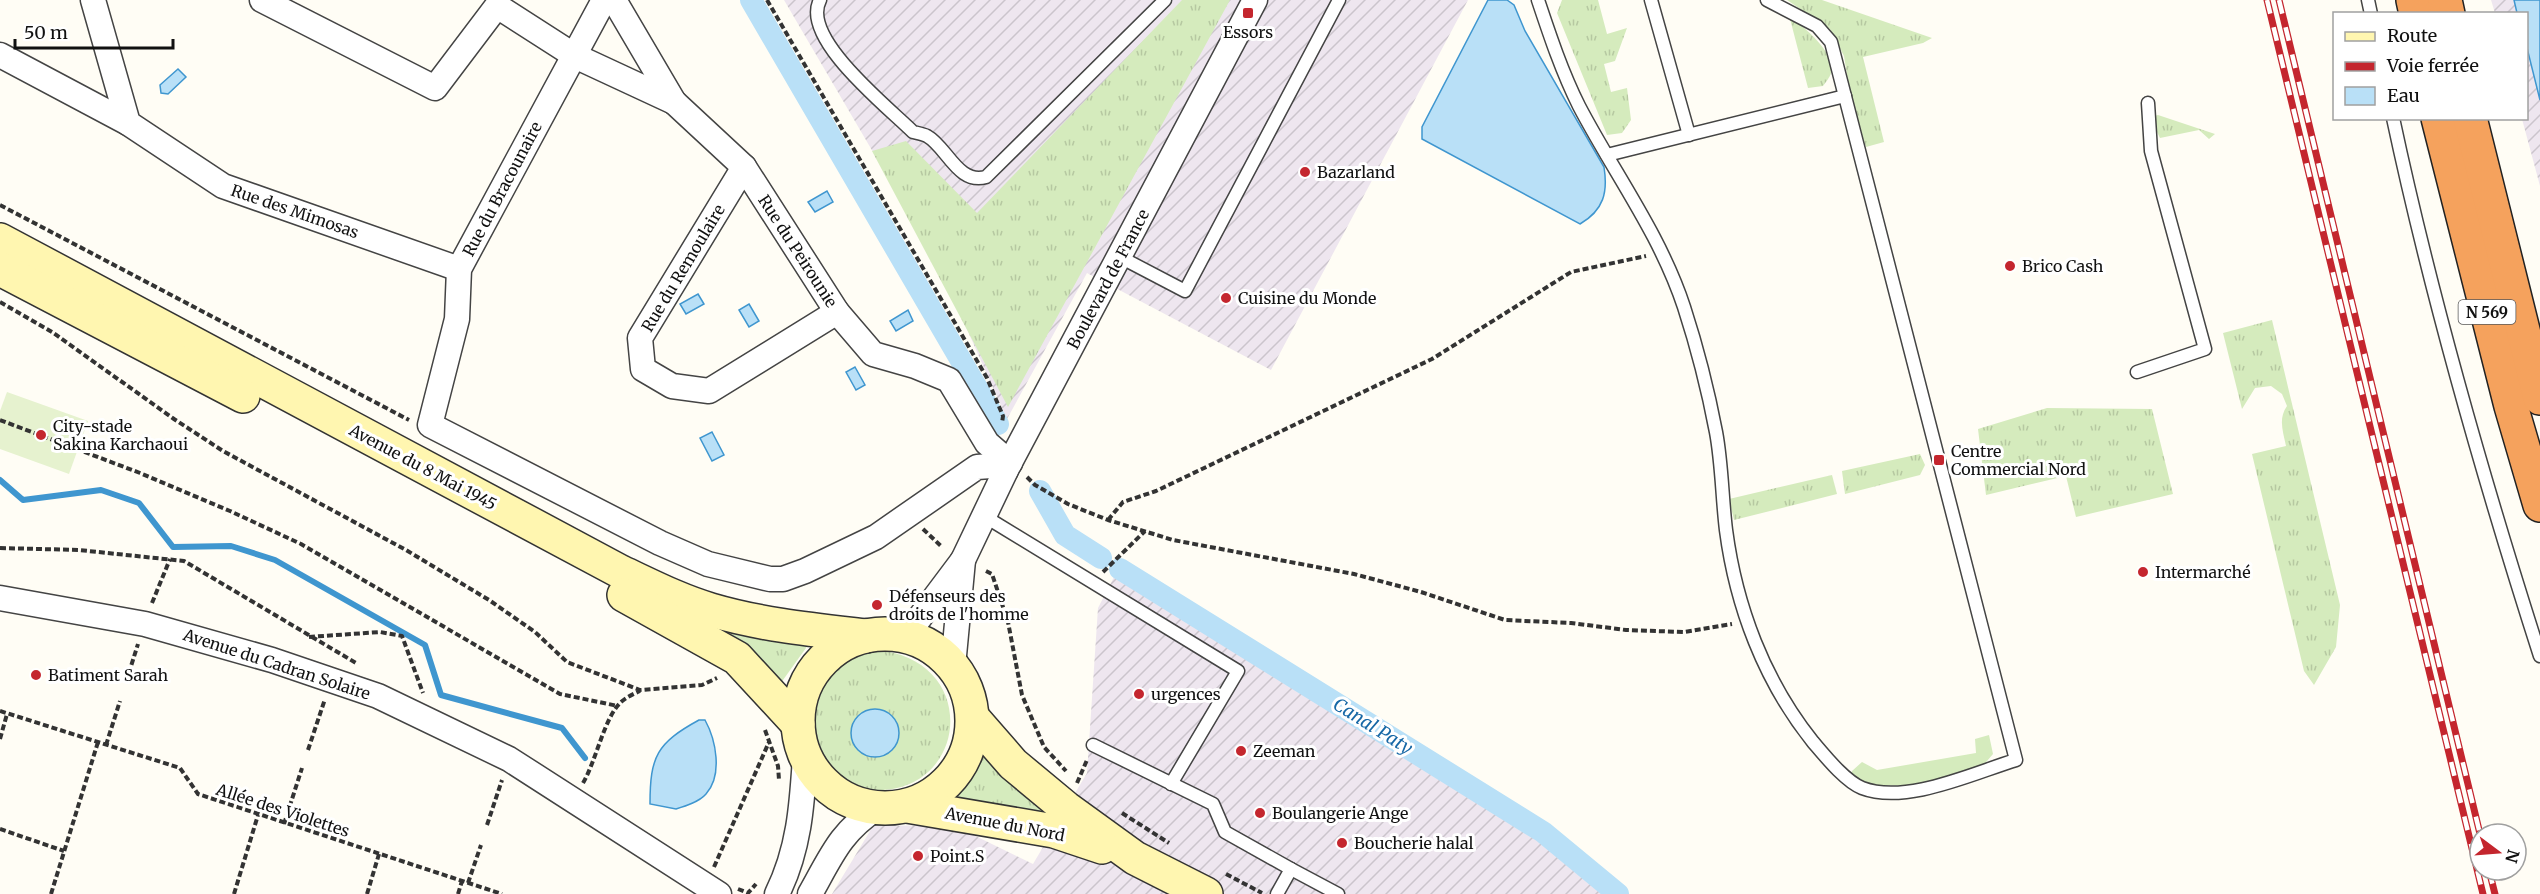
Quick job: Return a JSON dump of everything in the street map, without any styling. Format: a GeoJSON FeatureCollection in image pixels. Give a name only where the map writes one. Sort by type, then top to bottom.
{"type":"FeatureCollection","features":[{"type":"Feature","properties":{"kind":"highway","name":"N 569"},"geometry":{"type":"LineString","coordinates":[[2439,120],[2511,406],[2540,505]]}},
{"type":"Feature","properties":{"kind":"highway","name":"N 569"},"geometry":{"type":"LineString","coordinates":[[2470,120],[2540,398]]}},
{"type":"Feature","properties":{"kind":"main road","name":"Avenue du 8 Mai 1945"},"geometry":{"type":"LineString","coordinates":[[0,240],[621,572],[710,609],[758,622],[866,636]]}},
{"type":"Feature","properties":{"kind":"main road","name":"Avenue du 8 Mai 1945"},"geometry":{"type":"LineString","coordinates":[[0,269],[713,642],[737,658],[798,724]]}},
{"type":"Feature","properties":{"kind":"main road"},"geometry":{"type":"LineString","coordinates":[[882,633],[906,636],[932,647],[953,666],[967,690],[972,718],[970,741],[962,763],[948,782],[929,797],[892,807],[854,803],[834,792],[817,777],[805,757],[798,724],[804,689],[816,667],[835,650],[850,641],[882,633]]}},
{"type":"Feature","properties":{"kind":"main road","name":"Avenue du Nord"},"geometry":{"type":"LineString","coordinates":[[972,718],[1013,764],[1039,788],[1136,858],[1206,894]]}},
{"type":"Feature","properties":{"kind":"main road","name":"Avenue du Nord"},"geometry":{"type":"LineString","coordinates":[[892,807],[1054,831],[1136,858]]}},
{"type":"Feature","properties":{"kind":"street"},"geometry":{"type":"LineString","coordinates":[[93,0],[128,123]]}},
{"type":"Feature","properties":{"kind":"street"},"geometry":{"type":"LineString","coordinates":[[262,0],[435,88],[497,3],[575,56],[674,102]]}},
{"type":"Feature","properties":{"kind":"street","name":"Rue du Bracounaire"},"geometry":{"type":"LineString","coordinates":[[430,425],[457,319],[459,269],[604,0]]}},
{"type":"Feature","properties":{"kind":"street","name":"Rue du Peirounie"},"geometry":{"type":"LineString","coordinates":[[614,0],[674,102],[744,167],[837,312],[873,354],[915,366],[949,380],[987,443],[1008,467]]}},
{"type":"Feature","properties":{"kind":"street","name":"Boulevard de France"},"geometry":{"type":"LineString","coordinates":[[906,636],[963,560],[1008,467],[1255,0]]}},
{"type":"Feature","properties":{"kind":"street","name":"Rue des Mimosas"},"geometry":{"type":"LineString","coordinates":[[0,55],[128,123],[224,186],[459,269]]}},
{"type":"Feature","properties":{"kind":"street","name":"Rue du Remoulaire"},"geometry":{"type":"LineString","coordinates":[[744,167],[640,338],[643,369],[672,386],[710,391],[837,312]]}},
{"type":"Feature","properties":{"kind":"street"},"geometry":{"type":"LineString","coordinates":[[430,425],[660,543],[708,564],[770,579],[783,579],[805,571],[876,537],[977,467],[1008,467]]}},
{"type":"Feature","properties":{"kind":"street","name":"Boulevard de France"},"geometry":{"type":"LineString","coordinates":[[953,666],[963,560]]}},
{"type":"Feature","properties":{"kind":"street","name":"Avenue du Cadran Solaire"},"geometry":{"type":"LineString","coordinates":[[0,598],[145,624],[272,660],[378,696],[509,759],[715,885]]}},
{"type":"Feature","properties":{"kind":"street"},"geometry":{"type":"LineString","coordinates":[[768,887],[789,870],[798,837],[805,757]]}},
{"type":"Feature","properties":{"kind":"street"},"geometry":{"type":"LineString","coordinates":[[810,894],[840,840],[855,823],[892,807]]}},
{"type":"Feature","properties":{"kind":"lane"},"geometry":{"type":"LineString","coordinates":[[820,0],[816,13],[817,24],[844,65],[913,132],[928,136],[967,176],[977,180],[986,177],[1165,0]]}},
{"type":"Feature","properties":{"kind":"lane"},"geometry":{"type":"LineString","coordinates":[[1120,257],[1185,291],[1339,0]]}},
{"type":"Feature","properties":{"kind":"lane"},"geometry":{"type":"LineString","coordinates":[[1538,0],[1560,65],[1607,155],[1638,203],[1684,306],[1700,360],[1716,434],[1727,532],[1737,589],[1755,645],[1791,714],[1830,763],[1861,788],[1905,794],[2016,760],[1831,42],[1817,26],[1767,0]]}},
{"type":"Feature","properties":{"kind":"lane"},"geometry":{"type":"LineString","coordinates":[[1650,0],[1689,135]]}},
{"type":"Feature","properties":{"kind":"lane"},"geometry":{"type":"LineString","coordinates":[[1607,155],[1845,96]]}},
{"type":"Feature","properties":{"kind":"lane"},"geometry":{"type":"LineString","coordinates":[[2137,372],[2205,350],[2151,151],[2148,103]]}},
{"type":"Feature","properties":{"kind":"lane"},"geometry":{"type":"LineString","coordinates":[[2393,120],[2417,234],[2457,387],[2540,656]]}},
{"type":"Feature","properties":{"kind":"lane"},"geometry":{"type":"LineString","coordinates":[[984,516],[1238,671],[1171,784]]}},
{"type":"Feature","properties":{"kind":"lane"},"geometry":{"type":"LineString","coordinates":[[1094,745],[1213,804],[1225,832],[1338,894]]}},
{"type":"Feature","properties":{"kind":"lane"},"geometry":{"type":"LineString","coordinates":[[1277,894],[1291,869]]}},
{"type":"Feature","properties":{"kind":"path"},"geometry":{"type":"LineString","coordinates":[[767,0],[987,378],[1003,416],[1002,423],[987,443]]}},
{"type":"Feature","properties":{"kind":"path"},"geometry":{"type":"LineString","coordinates":[[0,205],[412,421],[430,425]]}},
{"type":"Feature","properties":{"kind":"path"},"geometry":{"type":"LineString","coordinates":[[1108,520],[1124,502],[1136,500],[1432,360],[1571,272],[1661,253]]}},
{"type":"Feature","properties":{"kind":"path"},"geometry":{"type":"LineString","coordinates":[[0,302],[52,332],[223,451],[406,550],[489,600],[535,632],[567,662],[640,690],[702,685],[722,675]]}},
{"type":"Feature","properties":{"kind":"path"},"geometry":{"type":"LineString","coordinates":[[0,420],[140,473],[301,544],[560,694],[618,706]]}},
{"type":"Feature","properties":{"kind":"path"},"geometry":{"type":"LineString","coordinates":[[1008,467],[1068,504],[1108,520],[1173,540],[1354,574],[1421,592],[1505,620],[1571,623],[1626,630],[1684,632],[1738,623]]}},
{"type":"Feature","properties":{"kind":"path"},"geometry":{"type":"LineString","coordinates":[[1093,582],[1145,530]]}},
{"type":"Feature","properties":{"kind":"path"},"geometry":{"type":"LineString","coordinates":[[0,548],[79,550],[184,561],[270,609],[308,637],[380,632],[402,636],[409,660],[424,694]]}},
{"type":"Feature","properties":{"kind":"path"},"geometry":{"type":"LineString","coordinates":[[580,787],[594,765],[611,716],[618,706],[640,690]]}},
{"type":"Feature","properties":{"kind":"path"},"geometry":{"type":"LineString","coordinates":[[106,745],[120,701]]}},
{"type":"Feature","properties":{"kind":"path","name":"Allée des Violettes"},"geometry":{"type":"LineString","coordinates":[[0,711],[180,768],[198,794],[501,894]]}},
{"type":"Feature","properties":{"kind":"path"},"geometry":{"type":"LineString","coordinates":[[0,738],[8,714]]}},
{"type":"Feature","properties":{"kind":"path"},"geometry":{"type":"LineString","coordinates":[[764,728],[770,741],[780,783]]}},
{"type":"Feature","properties":{"kind":"path"},"geometry":{"type":"LineString","coordinates":[[715,885],[770,741]]}},
{"type":"Feature","properties":{"kind":"path"},"geometry":{"type":"LineString","coordinates":[[51,894],[98,742]]}},
{"type":"Feature","properties":{"kind":"path"},"geometry":{"type":"LineString","coordinates":[[1077,784],[1094,745]]}},
{"type":"Feature","properties":{"kind":"path"},"geometry":{"type":"LineString","coordinates":[[487,825],[509,759]]}},
{"type":"Feature","properties":{"kind":"path"},"geometry":{"type":"LineString","coordinates":[[284,824],[302,768]]}},
{"type":"Feature","properties":{"kind":"path"},"geometry":{"type":"LineString","coordinates":[[234,894],[258,815]]}},
{"type":"Feature","properties":{"kind":"path"},"geometry":{"type":"LineString","coordinates":[[0,829],[64,851]]}},
{"type":"Feature","properties":{"kind":"path"},"geometry":{"type":"LineString","coordinates":[[468,883],[481,845]]}},
{"type":"Feature","properties":{"kind":"path"},"geometry":{"type":"LineString","coordinates":[[367,894],[379,854]]}},
{"type":"Feature","properties":{"kind":"path"},"geometry":{"type":"LineString","coordinates":[[458,894],[462,881]]}},
{"type":"Feature","properties":{"kind":"path"},"geometry":{"type":"LineString","coordinates":[[748,893],[768,887]]}},
{"type":"Feature","properties":{"kind":"path"},"geometry":{"type":"LineString","coordinates":[[1251,887],[1264,894]]}},
{"type":"Feature","properties":{"kind":"shaded area"},"geometry":{"type":"Polygon","coordinates":[[[784,0],[1468,0],[1271,370],[1087,273],[1007,419],[935,258],[784,0]]]}},
{"type":"Feature","properties":{"kind":"shaded area"},"geometry":{"type":"Polygon","coordinates":[[[2491,0],[2540,0],[2540,186],[2522,120],[2528,120],[2528,12],[2495,12],[2491,0]]]}},
{"type":"Feature","properties":{"kind":"shaded area"},"geometry":{"type":"Polygon","coordinates":[[[1114,577],[1539,841],[1603,894],[832,894],[873,826],[953,825],[1033,864],[1087,773],[1098,608],[1114,577]]]}},
{"type":"Feature","properties":{"kind":"green space"},"geometry":{"type":"Polygon","coordinates":[[[1182,0],[1230,0],[1008,407],[872,151],[906,141],[977,213],[1182,0]]]}},
{"type":"Feature","properties":{"kind":"green space"},"geometry":{"type":"Polygon","coordinates":[[[1562,0],[1598,0],[1607,34],[1627,28],[1615,61],[1604,64],[1611,92],[1627,88],[1631,120],[1622,133],[1607,135],[1557,13],[1562,0]]]}},
{"type":"Feature","properties":{"kind":"green space"},"geometry":{"type":"Polygon","coordinates":[[[1787,0],[1822,0],[1932,38],[1923,43],[1863,57],[1884,142],[1866,147],[1853,112],[1844,56],[1830,29],[1787,0]]]}},
{"type":"Feature","properties":{"kind":"green space"},"geometry":{"type":"Polygon","coordinates":[[[1789,15],[1818,41],[1829,57],[1831,73],[1823,86],[1808,88],[1789,15]]]}},
{"type":"Feature","properties":{"kind":"green space"},"geometry":{"type":"Polygon","coordinates":[[[2158,115],[2215,134],[2209,139],[2199,130],[2160,138],[2152,122],[2154,116],[2158,115]]]}},
{"type":"Feature","properties":{"kind":"green space"},"geometry":{"type":"Polygon","coordinates":[[[2272,320],[2340,605],[2336,647],[2314,685],[2304,671],[2252,454],[2286,446],[2282,420],[2287,406],[2282,394],[2271,386],[2255,388],[2242,409],[2223,333],[2272,320]]]}},
{"type":"Feature","properties":{"kind":"green space","name":"City-stade Sakina Karchaoui"},"geometry":{"type":"Polygon","coordinates":[[[7,392],[88,421],[69,474],[0,449],[0,411],[7,392]]]}},
{"type":"Feature","properties":{"kind":"green space"},"geometry":{"type":"Polygon","coordinates":[[[2047,408],[2152,409],[2173,494],[2076,517],[2066,476],[1986,495],[1978,429],[2047,408]]]}},
{"type":"Feature","properties":{"kind":"green space"},"geometry":{"type":"Polygon","coordinates":[[[1920,454],[1925,465],[1920,475],[1845,494],[1842,471],[1920,454]]]}},
{"type":"Feature","properties":{"kind":"green space"},"geometry":{"type":"Polygon","coordinates":[[[1832,475],[1837,494],[1734,520],[1729,499],[1832,475]]]}},
{"type":"Feature","properties":{"kind":"green space"},"geometry":{"type":"Polygon","coordinates":[[[705,622],[811,641],[778,687],[705,622]]]}},
{"type":"Feature","properties":{"kind":"green space"},"geometry":{"type":"Polygon","coordinates":[[[875,650],[910,658],[933,676],[947,699],[950,724],[944,750],[929,771],[906,785],[874,790],[855,786],[842,780],[831,771],[816,747],[810,729],[810,711],[815,695],[825,679],[838,667],[855,657],[875,650]],[[871,709],[858,716],[891,751],[898,736],[898,729],[892,717],[880,710],[871,709]]]}},
{"type":"Feature","properties":{"kind":"green space"},"geometry":{"type":"Polygon","coordinates":[[[1989,735],[1993,754],[1981,768],[1912,786],[1875,785],[1851,777],[1852,771],[1862,762],[1877,770],[1976,753],[1975,739],[1989,735]]]}},
{"type":"Feature","properties":{"kind":"green space"},"geometry":{"type":"Polygon","coordinates":[[[979,750],[985,752],[1023,795],[1045,809],[1043,814],[953,802],[950,794],[972,769],[979,750]]]}},
{"type":"Feature","properties":{"kind":"water"},"geometry":{"type":"Polygon","coordinates":[[[1488,0],[1507,0],[1514,5],[1525,31],[1604,167],[1605,184],[1602,200],[1594,213],[1580,224],[1422,139],[1422,127],[1488,0]]]}},
{"type":"Feature","properties":{"kind":"water"},"geometry":{"type":"Polygon","coordinates":[[[2514,0],[2540,0],[2540,100],[2528,52],[2528,12],[2517,12],[2514,0]]]}},
{"type":"Feature","properties":{"kind":"water"},"geometry":{"type":"Polygon","coordinates":[[[178,69],[186,77],[168,94],[161,93],[160,85],[178,69]]]}},
{"type":"Feature","properties":{"kind":"water"},"geometry":{"type":"Polygon","coordinates":[[[827,191],[833,202],[815,212],[808,202],[827,191]]]}},
{"type":"Feature","properties":{"kind":"water"},"geometry":{"type":"Polygon","coordinates":[[[698,294],[704,304],[686,314],[680,304],[698,294]]]}},
{"type":"Feature","properties":{"kind":"water"},"geometry":{"type":"Polygon","coordinates":[[[749,304],[759,321],[749,327],[739,310],[749,304]]]}},
{"type":"Feature","properties":{"kind":"water"},"geometry":{"type":"Polygon","coordinates":[[[908,310],[913,321],[896,331],[890,321],[908,310]]]}},
{"type":"Feature","properties":{"kind":"water"},"geometry":{"type":"Polygon","coordinates":[[[855,367],[865,385],[856,390],[846,372],[855,367]]]}},
{"type":"Feature","properties":{"kind":"water"},"geometry":{"type":"Polygon","coordinates":[[[712,432],[724,455],[712,461],[700,438],[712,432]]]}},
{"type":"Feature","properties":{"kind":"water"},"geometry":{"type":"Polygon","coordinates":[[[870,709],[880,709],[892,716],[899,728],[899,738],[892,750],[880,757],[870,757],[855,746],[851,738],[851,728],[862,713],[870,709]]]}},
{"type":"Feature","properties":{"kind":"water"},"geometry":{"type":"Polygon","coordinates":[[[699,720],[705,720],[715,747],[716,768],[711,786],[700,799],[676,809],[650,804],[654,762],[659,753],[674,736],[699,720]]]}},
{"type":"Feature","properties":{"kind":"waterway"},"geometry":{"type":"LineString","coordinates":[[751,0],[998,424]]}},
{"type":"Feature","properties":{"kind":"waterway"},"geometry":{"type":"LineString","coordinates":[[0,480],[23,500],[101,490],[139,503],[173,547],[231,546],[275,560],[425,645],[441,695],[562,728],[585,758]]}},
{"type":"Feature","properties":{"kind":"waterway","name":"Canal Paty"},"geometry":{"type":"LineString","coordinates":[[1040,491],[1065,535],[1101,558]]}},
{"type":"Feature","properties":{"kind":"waterway","name":"Canal Paty"},"geometry":{"type":"LineString","coordinates":[[1120,569],[1543,832],[1618,894]]}},
{"type":"Feature","properties":{"kind":"railway"},"geometry":{"type":"LineString","coordinates":[[2267,0],[2483,894]]}},
{"type":"Feature","properties":{"kind":"railway"},"geometry":{"type":"LineString","coordinates":[[2279,0],[2477,822]]}},
{"type":"Feature","properties":{"kind":"railway"},"geometry":{"type":"LineString","coordinates":[[2492,882],[2495,894]]}},
{"type":"Feature","properties":{"kind":"place","name":"Essors"},"geometry":{"type":"Point","coordinates":[1248,13]}},
{"type":"Feature","properties":{"kind":"place","name":"Bazarland"},"geometry":{"type":"Point","coordinates":[1305,172]}},
{"type":"Feature","properties":{"kind":"place","name":"Brico Cash"},"geometry":{"type":"Point","coordinates":[2010,266]}},
{"type":"Feature","properties":{"kind":"place","name":"Cuisine du Monde"},"geometry":{"type":"Point","coordinates":[1226,298]}},
{"type":"Feature","properties":{"kind":"place","name":"City-stade Sakina Karchaoui"},"geometry":{"type":"Point","coordinates":[41,435]}},
{"type":"Feature","properties":{"kind":"place","name":"Centre Commercial Nord"},"geometry":{"type":"Point","coordinates":[1939,460]}},
{"type":"Feature","properties":{"kind":"place","name":"Intermarché"},"geometry":{"type":"Point","coordinates":[2143,572]}},
{"type":"Feature","properties":{"kind":"place","name":"Défenseurs des droits de l'homme"},"geometry":{"type":"Point","coordinates":[877,605]}},
{"type":"Feature","properties":{"kind":"place","name":"Batiment Sarah"},"geometry":{"type":"Point","coordinates":[36,675]}},
{"type":"Feature","properties":{"kind":"place","name":"urgences"},"geometry":{"type":"Point","coordinates":[1139,694]}},
{"type":"Feature","properties":{"kind":"place","name":"Zeeman"},"geometry":{"type":"Point","coordinates":[1241,751]}},
{"type":"Feature","properties":{"kind":"place","name":"Boulangerie Ange"},"geometry":{"type":"Point","coordinates":[1260,813]}},
{"type":"Feature","properties":{"kind":"place","name":"Boucherie halal"},"geometry":{"type":"Point","coordinates":[1342,843]}},
{"type":"Feature","properties":{"kind":"place","name":"Point.S"},"geometry":{"type":"Point","coordinates":[918,856]}}]}
